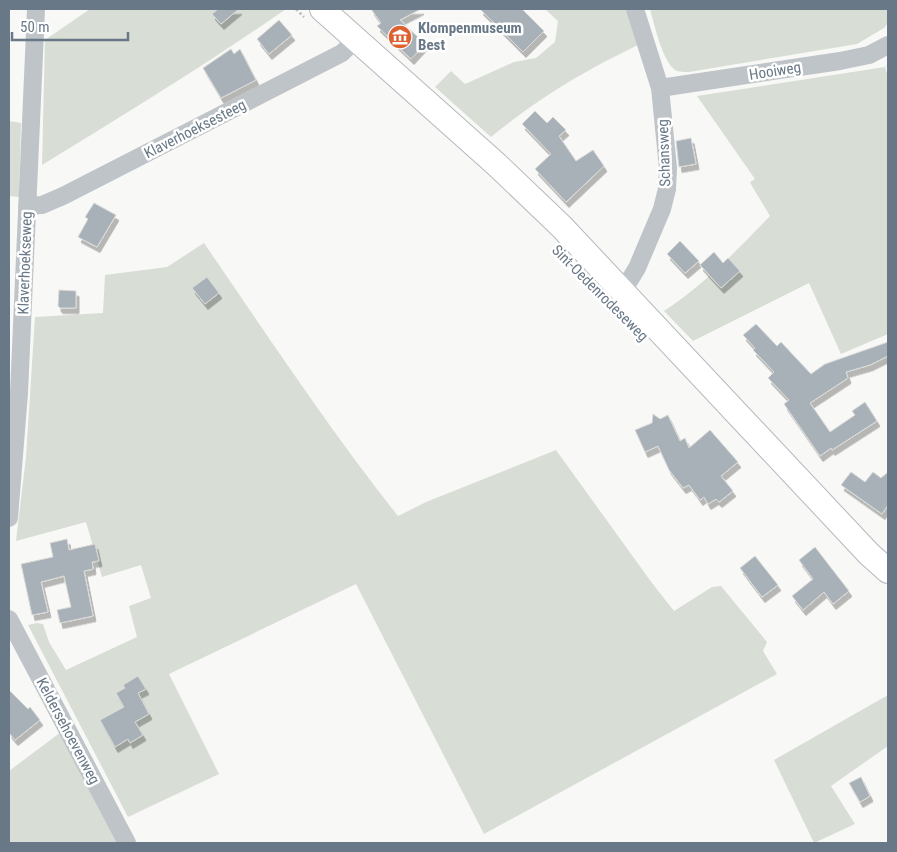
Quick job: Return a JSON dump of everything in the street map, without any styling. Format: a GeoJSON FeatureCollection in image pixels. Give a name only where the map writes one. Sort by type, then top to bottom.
{"type":"FeatureCollection","features":[{"type":"Feature","properties":{"kind":"street","name":"Klaverhoekseweg"},"geometry":{"type":"LineString","coordinates":[[9,518],[19,393],[36,9]]}},
{"type":"Feature","properties":{"kind":"street","name":"Schansweg"},"geometry":{"type":"LineString","coordinates":[[620,289],[629,281],[637,268],[662,209],[668,168],[660,88],[635,9]]}},
{"type":"Feature","properties":{"kind":"street","name":"Sint-Oedenrodeseweg"},"geometry":{"type":"LineString","coordinates":[[314,14],[356,39],[496,164],[562,227],[869,554],[888,571]]}},
{"type":"Feature","properties":{"kind":"street","name":"Klaverhoeksesteeg"},"geometry":{"type":"LineString","coordinates":[[27,206],[42,205],[80,188],[342,53],[356,39]]}},
{"type":"Feature","properties":{"kind":"street","name":"Hooiweg"},"geometry":{"type":"LineString","coordinates":[[660,88],[840,61],[869,55],[888,45]]}},
{"type":"Feature","properties":{"kind":"street","name":"Keldersehoevenweg"},"geometry":{"type":"LineString","coordinates":[[9,619],[127,843]]}},
{"type":"Feature","properties":{"kind":"path"},"geometry":{"type":"LineString","coordinates":[[296,9],[314,14]]}},
{"type":"Feature","properties":{"kind":"shaded area"},"geometry":{"type":"Polygon","coordinates":[[[90,9],[286,9],[196,69],[42,165],[45,40],[90,9]]]}},
{"type":"Feature","properties":{"kind":"shaded area"},"geometry":{"type":"Polygon","coordinates":[[[545,9],[626,9],[638,45],[562,86],[526,110],[491,137],[435,87],[451,71],[465,84],[514,62],[536,58],[555,42],[558,21],[545,9]]]}},
{"type":"Feature","properties":{"kind":"shaded area"},"geometry":{"type":"Polygon","coordinates":[[[650,9],[888,9],[888,23],[884,28],[857,44],[683,72],[677,71],[667,61],[650,9]]]}},
{"type":"Feature","properties":{"kind":"shaded area"},"geometry":{"type":"Polygon","coordinates":[[[885,67],[888,76],[888,334],[841,354],[809,283],[693,341],[664,311],[693,290],[733,254],[770,216],[750,182],[755,179],[697,96],[885,67]]]}},
{"type":"Feature","properties":{"kind":"shaded area"},"geometry":{"type":"Polygon","coordinates":[[[9,121],[21,123],[19,197],[9,196],[9,121]]]}},
{"type":"Feature","properties":{"kind":"shaded area"},"geometry":{"type":"Polygon","coordinates":[[[204,243],[323,416],[398,516],[426,502],[556,450],[674,611],[712,587],[721,586],[767,642],[763,651],[777,674],[484,834],[356,584],[169,674],[219,774],[128,817],[28,625],[43,624],[49,642],[66,670],[137,637],[129,606],[151,598],[141,565],[102,577],[86,522],[16,541],[26,457],[35,317],[103,313],[105,275],[167,267],[204,243]]]}},
{"type":"Feature","properties":{"kind":"shaded area"},"geometry":{"type":"Polygon","coordinates":[[[888,695],[888,746],[831,786],[855,824],[814,843],[774,760],[888,695]]]}},
{"type":"Feature","properties":{"kind":"shaded area"},"geometry":{"type":"Polygon","coordinates":[[[61,732],[118,843],[9,843],[9,771],[61,732]]]}},
{"type":"Feature","properties":{"kind":"building"},"geometry":{"type":"Polygon","coordinates":[[[218,9],[239,9],[221,24],[212,14],[218,9]]]}},
{"type":"Feature","properties":{"kind":"building"},"geometry":{"type":"Polygon","coordinates":[[[371,9],[421,9],[400,20],[425,44],[411,59],[377,26],[381,23],[371,9]]]}},
{"type":"Feature","properties":{"kind":"building"},"geometry":{"type":"Polygon","coordinates":[[[480,9],[522,9],[544,31],[523,52],[480,9]]]}},
{"type":"Feature","properties":{"kind":"building"},"geometry":{"type":"Polygon","coordinates":[[[279,20],[292,35],[269,54],[257,39],[279,20]]]}},
{"type":"Feature","properties":{"kind":"building"},"geometry":{"type":"Polygon","coordinates":[[[231,49],[234,54],[240,49],[256,80],[221,98],[203,68],[231,49]]]}},
{"type":"Feature","properties":{"kind":"building"},"geometry":{"type":"Polygon","coordinates":[[[535,111],[547,123],[553,117],[566,130],[559,136],[576,161],[593,150],[604,166],[566,202],[535,169],[551,154],[522,124],[535,111]]]}},
{"type":"Feature","properties":{"kind":"building"},"geometry":{"type":"Polygon","coordinates":[[[691,138],[696,164],[679,167],[676,141],[691,138]]]}},
{"type":"Feature","properties":{"kind":"building"},"geometry":{"type":"Polygon","coordinates":[[[94,203],[116,215],[97,247],[78,237],[88,219],[85,217],[94,203]]]}},
{"type":"Feature","properties":{"kind":"building"},"geometry":{"type":"Polygon","coordinates":[[[680,241],[699,261],[685,273],[667,254],[680,241]]]}},
{"type":"Feature","properties":{"kind":"building"},"geometry":{"type":"Polygon","coordinates":[[[714,252],[723,263],[728,258],[740,271],[721,288],[700,265],[714,252]]]}},
{"type":"Feature","properties":{"kind":"building"},"geometry":{"type":"Polygon","coordinates":[[[207,277],[219,293],[205,304],[192,288],[207,277]]]}},
{"type":"Feature","properties":{"kind":"building"},"geometry":{"type":"Polygon","coordinates":[[[59,290],[76,291],[76,308],[60,308],[58,306],[59,290]]]}},
{"type":"Feature","properties":{"kind":"building"},"geometry":{"type":"Polygon","coordinates":[[[756,324],[777,346],[781,342],[811,374],[825,364],[888,342],[888,356],[870,365],[846,372],[848,378],[810,403],[830,432],[855,415],[852,411],[865,402],[877,421],[820,456],[784,404],[789,400],[768,378],[774,372],[753,350],[755,348],[743,335],[756,324]]]}},
{"type":"Feature","properties":{"kind":"building"},"geometry":{"type":"Polygon","coordinates":[[[653,414],[660,419],[668,415],[680,441],[685,438],[689,448],[710,430],[738,462],[721,476],[733,491],[719,502],[716,499],[708,504],[704,497],[700,500],[689,485],[683,488],[669,470],[658,446],[645,452],[635,430],[652,423],[653,414]]]}},
{"type":"Feature","properties":{"kind":"building"},"geometry":{"type":"Polygon","coordinates":[[[851,472],[865,482],[873,472],[881,478],[888,472],[888,505],[882,514],[841,485],[851,472]]]}},
{"type":"Feature","properties":{"kind":"building"},"geometry":{"type":"Polygon","coordinates":[[[67,539],[69,550],[95,544],[99,561],[92,562],[93,569],[84,571],[93,616],[60,623],[57,610],[71,607],[64,576],[41,582],[48,612],[32,615],[21,564],[53,557],[50,543],[67,539]]]}},
{"type":"Feature","properties":{"kind":"building"},"geometry":{"type":"Polygon","coordinates":[[[815,547],[849,591],[833,604],[824,592],[803,610],[792,596],[813,579],[799,560],[815,547]]]}},
{"type":"Feature","properties":{"kind":"building"},"geometry":{"type":"Polygon","coordinates":[[[755,556],[778,585],[762,597],[740,568],[755,556]]]}},
{"type":"Feature","properties":{"kind":"building"},"geometry":{"type":"Polygon","coordinates":[[[138,676],[146,689],[138,693],[149,714],[135,722],[143,735],[130,743],[128,739],[115,747],[100,720],[124,707],[116,693],[125,688],[123,685],[138,676]]]}},
{"type":"Feature","properties":{"kind":"building"},"geometry":{"type":"Polygon","coordinates":[[[9,690],[28,709],[30,707],[40,720],[15,740],[9,733],[9,690]]]}},
{"type":"Feature","properties":{"kind":"building"},"geometry":{"type":"Polygon","coordinates":[[[861,777],[870,796],[860,802],[849,783],[861,777]]]}},
{"type":"Feature","properties":{"kind":"place","name":"Klompenmuseum Best"},"geometry":{"type":"Point","coordinates":[400,37]}}]}
